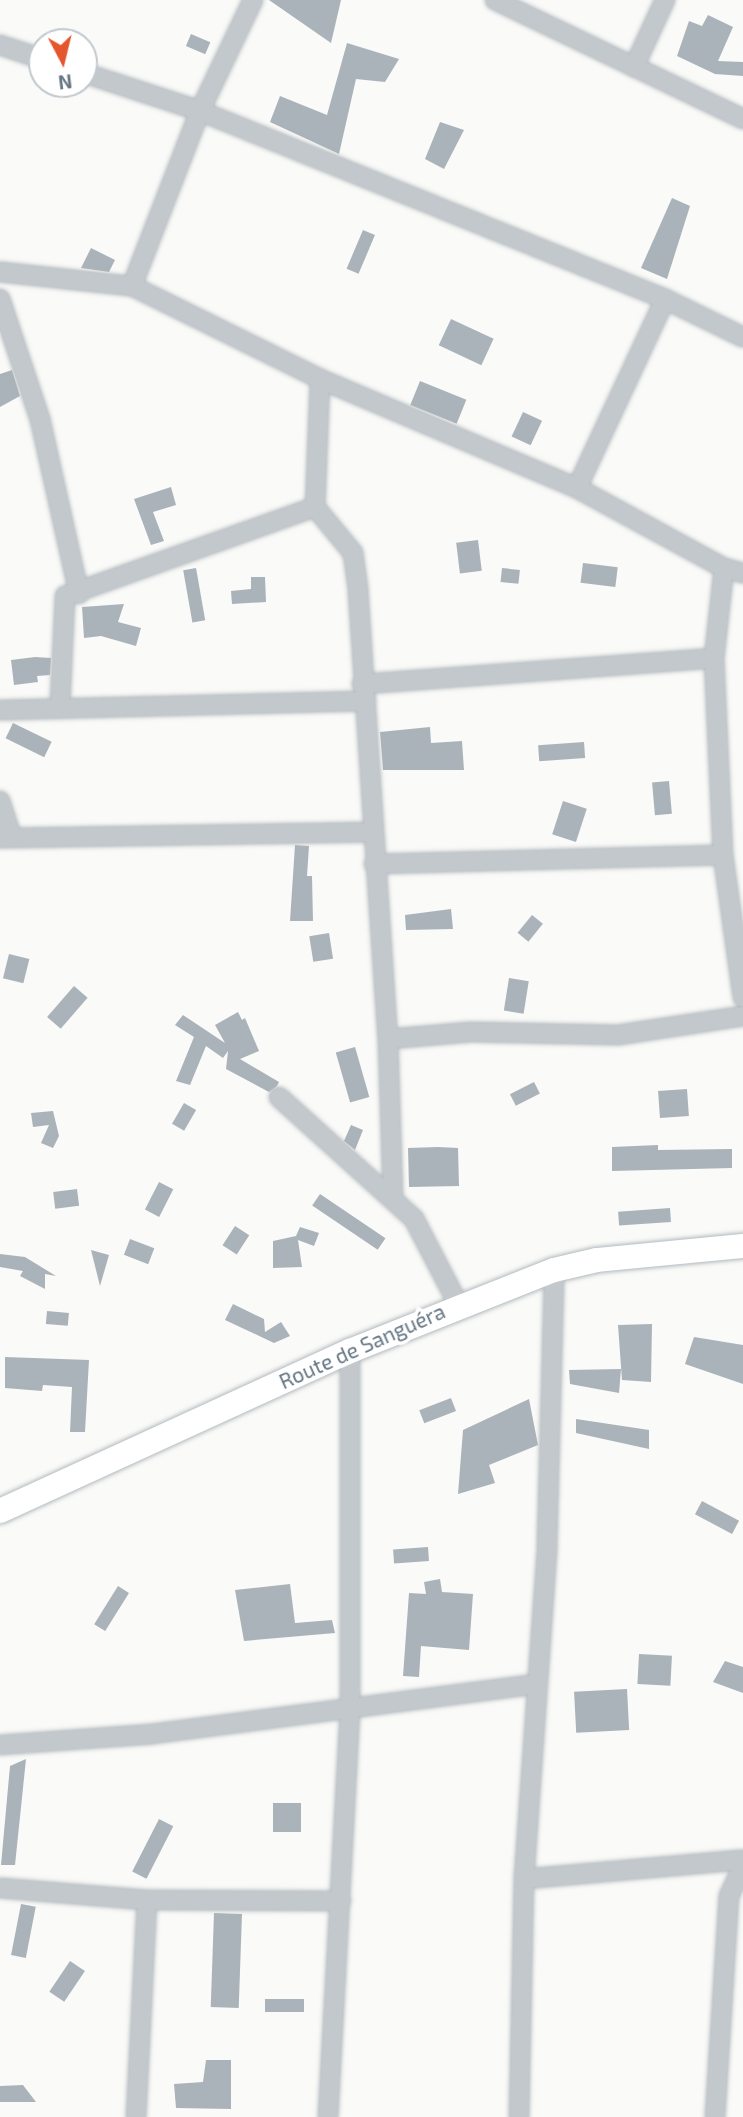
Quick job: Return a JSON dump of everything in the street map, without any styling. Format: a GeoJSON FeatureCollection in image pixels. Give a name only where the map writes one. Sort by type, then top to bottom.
{"type":"FeatureCollection","features":[{"type":"Feature","properties":{"kind":"street"},"geometry":{"type":"LineString","coordinates":[[132,286],[200,111],[253,0]]}},
{"type":"Feature","properties":{"kind":"street"},"geometry":{"type":"LineString","coordinates":[[495,0],[743,119]]}},
{"type":"Feature","properties":{"kind":"street"},"geometry":{"type":"LineString","coordinates":[[634,67],[665,0]]}},
{"type":"Feature","properties":{"kind":"street"},"geometry":{"type":"LineString","coordinates":[[0,45],[28,54]]}},
{"type":"Feature","properties":{"kind":"street"},"geometry":{"type":"LineString","coordinates":[[98,78],[200,111],[665,299],[743,337]]}},
{"type":"Feature","properties":{"kind":"street"},"geometry":{"type":"LineString","coordinates":[[0,272],[132,286],[320,379],[577,488],[723,568],[743,573]]}},
{"type":"Feature","properties":{"kind":"street"},"geometry":{"type":"LineString","coordinates":[[0,299],[40,419],[79,594]]}},
{"type":"Feature","properties":{"kind":"street"},"geometry":{"type":"LineString","coordinates":[[577,488],[665,299]]}},
{"type":"Feature","properties":{"kind":"street"},"geometry":{"type":"LineString","coordinates":[[320,379],[315,507],[353,553],[388,1039],[393,1198]]}},
{"type":"Feature","properties":{"kind":"street"},"geometry":{"type":"LineString","coordinates":[[60,706],[65,596],[79,594],[315,507]]}},
{"type":"Feature","properties":{"kind":"street"},"geometry":{"type":"LineString","coordinates":[[723,568],[714,658],[723,855],[743,998]]}},
{"type":"Feature","properties":{"kind":"street"},"geometry":{"type":"LineString","coordinates":[[0,710],[364,692],[714,658]]}},
{"type":"Feature","properties":{"kind":"street"},"geometry":{"type":"LineString","coordinates":[[0,801],[6,838],[371,832]]}},
{"type":"Feature","properties":{"kind":"street"},"geometry":{"type":"LineString","coordinates":[[374,864],[723,855]]}},
{"type":"Feature","properties":{"kind":"street"},"geometry":{"type":"LineString","coordinates":[[388,1039],[471,1031],[618,1035],[743,1016]]}},
{"type":"Feature","properties":{"kind":"street"},"geometry":{"type":"LineString","coordinates":[[279,1097],[414,1219],[458,1304]]}},
{"type":"Feature","properties":{"kind":"street","name":"Route de Sanguéra"},"geometry":{"type":"LineString","coordinates":[[0,1511],[458,1304],[554,1270],[597,1259],[743,1246]]}},
{"type":"Feature","properties":{"kind":"street"},"geometry":{"type":"LineString","coordinates":[[519,2117],[524,1880],[535,1684],[547,1546],[554,1270]]}},
{"type":"Feature","properties":{"kind":"street"},"geometry":{"type":"LineString","coordinates":[[328,2117],[350,1708],[350,1351]]}},
{"type":"Feature","properties":{"kind":"street"},"geometry":{"type":"LineString","coordinates":[[0,1745],[152,1734],[535,1684]]}},
{"type":"Feature","properties":{"kind":"street"},"geometry":{"type":"LineString","coordinates":[[524,1880],[743,1860]]}},
{"type":"Feature","properties":{"kind":"street"},"geometry":{"type":"LineString","coordinates":[[715,2117],[729,1896],[743,1866]]}},
{"type":"Feature","properties":{"kind":"street"},"geometry":{"type":"LineString","coordinates":[[0,1888],[146,1900],[341,1901]]}},
{"type":"Feature","properties":{"kind":"street"},"geometry":{"type":"LineString","coordinates":[[136,2117],[146,1900]]}},
{"type":"Feature","properties":{"kind":"building"},"geometry":{"type":"Polygon","coordinates":[[[269,0],[341,0],[331,43],[269,0]]]}},
{"type":"Feature","properties":{"kind":"building"},"geometry":{"type":"Polygon","coordinates":[[[708,15],[733,27],[718,61],[743,62],[743,76],[715,74],[677,56],[689,21],[702,26],[708,15]]]}},
{"type":"Feature","properties":{"kind":"building"},"geometry":{"type":"Polygon","coordinates":[[[191,34],[210,42],[205,54],[186,46],[191,34]]]}},
{"type":"Feature","properties":{"kind":"building"},"geometry":{"type":"Polygon","coordinates":[[[347,43],[399,59],[385,82],[356,79],[339,154],[270,122],[280,96],[327,115],[347,43]]]}},
{"type":"Feature","properties":{"kind":"building"},"geometry":{"type":"Polygon","coordinates":[[[440,122],[464,130],[444,169],[425,159],[440,122]]]}},
{"type":"Feature","properties":{"kind":"building"},"geometry":{"type":"Polygon","coordinates":[[[672,198],[690,206],[667,279],[641,268],[672,198]]]}},
{"type":"Feature","properties":{"kind":"building"},"geometry":{"type":"Polygon","coordinates":[[[363,230],[375,235],[359,274],[347,269],[363,230]]]}},
{"type":"Feature","properties":{"kind":"building"},"geometry":{"type":"Polygon","coordinates":[[[91,248],[115,260],[109,272],[81,268],[91,248]]]}},
{"type":"Feature","properties":{"kind":"building"},"geometry":{"type":"Polygon","coordinates":[[[451,319],[494,339],[481,365],[439,345],[451,319]]]}},
{"type":"Feature","properties":{"kind":"building"},"geometry":{"type":"Polygon","coordinates":[[[12,370],[20,396],[0,407],[0,374],[12,370]]]}},
{"type":"Feature","properties":{"kind":"building"},"geometry":{"type":"Polygon","coordinates":[[[420,381],[466,400],[457,424],[410,405],[420,381]]]}},
{"type":"Feature","properties":{"kind":"building"},"geometry":{"type":"Polygon","coordinates":[[[523,412],[542,421],[531,445],[512,436],[523,412]]]}},
{"type":"Feature","properties":{"kind":"building"},"geometry":{"type":"Polygon","coordinates":[[[171,487],[176,505],[153,512],[164,541],[151,545],[134,499],[171,487]]]}},
{"type":"Feature","properties":{"kind":"building"},"geometry":{"type":"Polygon","coordinates":[[[478,540],[482,571],[460,573],[456,543],[478,540]]]}},
{"type":"Feature","properties":{"kind":"building"},"geometry":{"type":"Polygon","coordinates":[[[583,563],[618,567],[615,587],[581,583],[583,563]]]}},
{"type":"Feature","properties":{"kind":"building"},"geometry":{"type":"Polygon","coordinates":[[[196,568],[205,620],[192,622],[183,570],[196,568]]]}},
{"type":"Feature","properties":{"kind":"building"},"geometry":{"type":"Polygon","coordinates":[[[502,568],[520,570],[518,584],[501,582],[502,568]]]}},
{"type":"Feature","properties":{"kind":"building"},"geometry":{"type":"Polygon","coordinates":[[[251,577],[265,577],[266,602],[232,604],[231,591],[251,589],[251,577]]]}},
{"type":"Feature","properties":{"kind":"building"},"geometry":{"type":"Polygon","coordinates":[[[124,604],[118,622],[141,628],[136,646],[101,636],[84,638],[82,607],[124,604]]]}},
{"type":"Feature","properties":{"kind":"building"},"geometry":{"type":"Polygon","coordinates":[[[51,658],[50,675],[37,676],[38,682],[14,685],[11,660],[51,658]]]}},
{"type":"Feature","properties":{"kind":"building"},"geometry":{"type":"Polygon","coordinates":[[[13,723],[52,742],[44,757],[6,738],[13,723]]]}},
{"type":"Feature","properties":{"kind":"building"},"geometry":{"type":"Polygon","coordinates":[[[430,727],[431,743],[462,741],[464,770],[383,770],[380,732],[430,727]]]}},
{"type":"Feature","properties":{"kind":"building"},"geometry":{"type":"Polygon","coordinates":[[[584,742],[585,758],[539,761],[538,745],[584,742]]]}},
{"type":"Feature","properties":{"kind":"building"},"geometry":{"type":"Polygon","coordinates":[[[669,781],[672,814],[655,815],[652,782],[669,781]]]}},
{"type":"Feature","properties":{"kind":"building"},"geometry":{"type":"Polygon","coordinates":[[[563,801],[587,809],[576,842],[552,834],[563,801]]]}},
{"type":"Feature","properties":{"kind":"building"},"geometry":{"type":"Polygon","coordinates":[[[295,845],[309,846],[307,876],[312,876],[313,921],[290,921],[295,845]]]}},
{"type":"Feature","properties":{"kind":"building"},"geometry":{"type":"Polygon","coordinates":[[[451,909],[453,929],[406,930],[405,915],[451,909]]]}},
{"type":"Feature","properties":{"kind":"building"},"geometry":{"type":"Polygon","coordinates":[[[532,915],[543,924],[528,942],[518,933],[532,915]]]}},
{"type":"Feature","properties":{"kind":"building"},"geometry":{"type":"Polygon","coordinates":[[[329,933],[333,959],[313,962],[309,936],[329,933]]]}},
{"type":"Feature","properties":{"kind":"building"},"geometry":{"type":"Polygon","coordinates":[[[9,954],[29,959],[23,983],[3,978],[9,954]]]}},
{"type":"Feature","properties":{"kind":"building"},"geometry":{"type":"Polygon","coordinates":[[[509,978],[529,981],[524,1014],[504,1011],[509,978]]]}},
{"type":"Feature","properties":{"kind":"building"},"geometry":{"type":"Polygon","coordinates":[[[74,986],[88,998],[61,1029],[47,1017],[74,986]]]}},
{"type":"Feature","properties":{"kind":"building"},"geometry":{"type":"Polygon","coordinates":[[[238,1012],[242,1020],[245,1018],[259,1051],[240,1059],[279,1082],[277,1086],[269,1092],[226,1069],[228,1051],[223,1058],[206,1046],[190,1085],[176,1081],[194,1037],[175,1025],[183,1015],[225,1043],[215,1025],[238,1012]]]}},
{"type":"Feature","properties":{"kind":"building"},"geometry":{"type":"Polygon","coordinates":[[[355,1047],[369,1097],[350,1102],[336,1053],[355,1047]]]}},
{"type":"Feature","properties":{"kind":"building"},"geometry":{"type":"Polygon","coordinates":[[[534,1082],[540,1094],[516,1106],[510,1094],[534,1082]]]}},
{"type":"Feature","properties":{"kind":"building"},"geometry":{"type":"Polygon","coordinates":[[[687,1089],[689,1116],[660,1118],[658,1091],[687,1089]]]}},
{"type":"Feature","properties":{"kind":"building"},"geometry":{"type":"Polygon","coordinates":[[[184,1103],[196,1110],[184,1131],[172,1124],[184,1103]]]}},
{"type":"Feature","properties":{"kind":"building"},"geometry":{"type":"Polygon","coordinates":[[[53,1111],[59,1136],[53,1148],[41,1143],[49,1125],[33,1127],[31,1113],[53,1111]]]}},
{"type":"Feature","properties":{"kind":"building"},"geometry":{"type":"Polygon","coordinates":[[[351,1125],[363,1130],[355,1150],[344,1141],[351,1125]]]}},
{"type":"Feature","properties":{"kind":"building"},"geometry":{"type":"Polygon","coordinates":[[[658,1145],[658,1150],[732,1149],[732,1168],[612,1171],[612,1147],[658,1145]]]}},
{"type":"Feature","properties":{"kind":"building"},"geometry":{"type":"Polygon","coordinates":[[[408,1148],[458,1148],[459,1186],[409,1187],[408,1148]]]}},
{"type":"Feature","properties":{"kind":"building"},"geometry":{"type":"Polygon","coordinates":[[[159,1182],[173,1189],[159,1217],[145,1210],[159,1182]]]}},
{"type":"Feature","properties":{"kind":"building"},"geometry":{"type":"Polygon","coordinates":[[[77,1189],[79,1206],[55,1209],[53,1192],[77,1189]]]}},
{"type":"Feature","properties":{"kind":"building"},"geometry":{"type":"Polygon","coordinates":[[[320,1194],[385,1238],[378,1250],[312,1206],[320,1194]]]}},
{"type":"Feature","properties":{"kind":"building"},"geometry":{"type":"Polygon","coordinates":[[[670,1208],[671,1222],[619,1226],[618,1212],[670,1208]]]}},
{"type":"Feature","properties":{"kind":"building"},"geometry":{"type":"Polygon","coordinates":[[[235,1226],[249,1235],[237,1255],[222,1245],[235,1226]]]}},
{"type":"Feature","properties":{"kind":"building"},"geometry":{"type":"Polygon","coordinates":[[[300,1227],[319,1233],[314,1246],[298,1240],[302,1267],[273,1268],[273,1241],[296,1236],[300,1227]]]}},
{"type":"Feature","properties":{"kind":"building"},"geometry":{"type":"Polygon","coordinates":[[[130,1239],[154,1248],[148,1264],[124,1255],[130,1239]]]}},
{"type":"Feature","properties":{"kind":"building"},"geometry":{"type":"Polygon","coordinates":[[[91,1250],[109,1255],[100,1286],[91,1250]]]}},
{"type":"Feature","properties":{"kind":"building"},"geometry":{"type":"Polygon","coordinates":[[[0,1254],[25,1257],[56,1276],[45,1274],[45,1289],[20,1276],[23,1271],[0,1267],[0,1254]]]}},
{"type":"Feature","properties":{"kind":"building"},"geometry":{"type":"Polygon","coordinates":[[[233,1304],[264,1319],[265,1332],[281,1322],[290,1336],[274,1343],[225,1320],[233,1304]]]}},
{"type":"Feature","properties":{"kind":"building"},"geometry":{"type":"Polygon","coordinates":[[[47,1311],[69,1313],[68,1326],[46,1324],[47,1311]]]}},
{"type":"Feature","properties":{"kind":"building"},"geometry":{"type":"Polygon","coordinates":[[[652,1324],[651,1382],[622,1380],[618,1325],[652,1324]]]}},
{"type":"Feature","properties":{"kind":"building"},"geometry":{"type":"Polygon","coordinates":[[[694,1337],[743,1345],[743,1384],[685,1364],[694,1337]]]}},
{"type":"Feature","properties":{"kind":"building"},"geometry":{"type":"Polygon","coordinates":[[[5,1357],[89,1360],[85,1432],[70,1432],[72,1387],[43,1385],[42,1391],[5,1388],[5,1357]]]}},
{"type":"Feature","properties":{"kind":"building"},"geometry":{"type":"Polygon","coordinates":[[[621,1369],[619,1393],[570,1384],[569,1370],[621,1369]]]}},
{"type":"Feature","properties":{"kind":"building"},"geometry":{"type":"Polygon","coordinates":[[[451,1398],[456,1411],[424,1423],[419,1410],[451,1398]]]}},
{"type":"Feature","properties":{"kind":"building"},"geometry":{"type":"Polygon","coordinates":[[[529,1399],[538,1445],[489,1465],[495,1483],[458,1494],[463,1430],[529,1399]]]}},
{"type":"Feature","properties":{"kind":"building"},"geometry":{"type":"Polygon","coordinates":[[[576,1419],[649,1430],[649,1449],[576,1433],[576,1419]]]}},
{"type":"Feature","properties":{"kind":"building"},"geometry":{"type":"Polygon","coordinates":[[[702,1501],[739,1521],[732,1534],[695,1514],[702,1501]]]}},
{"type":"Feature","properties":{"kind":"building"},"geometry":{"type":"Polygon","coordinates":[[[428,1547],[429,1561],[394,1563],[393,1549],[428,1547]]]}},
{"type":"Feature","properties":{"kind":"building"},"geometry":{"type":"Polygon","coordinates":[[[440,1579],[442,1592],[473,1594],[469,1650],[421,1646],[419,1677],[403,1676],[409,1593],[426,1594],[424,1582],[440,1579]]]}},
{"type":"Feature","properties":{"kind":"building"},"geometry":{"type":"Polygon","coordinates":[[[290,1584],[295,1623],[332,1620],[335,1633],[244,1641],[235,1590],[290,1584]]]}},
{"type":"Feature","properties":{"kind":"building"},"geometry":{"type":"Polygon","coordinates":[[[118,1586],[129,1593],[105,1631],[94,1624],[118,1586]]]}},
{"type":"Feature","properties":{"kind":"building"},"geometry":{"type":"Polygon","coordinates":[[[639,1654],[672,1656],[670,1686],[637,1684],[639,1654]]]}},
{"type":"Feature","properties":{"kind":"building"},"geometry":{"type":"Polygon","coordinates":[[[725,1661],[743,1667],[743,1693],[713,1682],[725,1661]]]}},
{"type":"Feature","properties":{"kind":"building"},"geometry":{"type":"Polygon","coordinates":[[[627,1689],[629,1730],[576,1733],[574,1692],[627,1689]]]}},
{"type":"Feature","properties":{"kind":"building"},"geometry":{"type":"Polygon","coordinates":[[[26,1759],[15,1865],[1,1865],[10,1766],[26,1759]]]}},
{"type":"Feature","properties":{"kind":"building"},"geometry":{"type":"Polygon","coordinates":[[[273,1803],[301,1803],[301,1832],[273,1832],[273,1803]]]}},
{"type":"Feature","properties":{"kind":"building"},"geometry":{"type":"Polygon","coordinates":[[[159,1819],[173,1826],[146,1879],[132,1872],[159,1819]]]}},
{"type":"Feature","properties":{"kind":"building"},"geometry":{"type":"Polygon","coordinates":[[[21,1904],[36,1907],[26,1958],[11,1955],[21,1904]]]}},
{"type":"Feature","properties":{"kind":"building"},"geometry":{"type":"Polygon","coordinates":[[[214,1913],[242,1914],[239,2008],[211,2007],[214,1913]]]}},
{"type":"Feature","properties":{"kind":"building"},"geometry":{"type":"Polygon","coordinates":[[[70,1961],[85,1971],[64,2002],[49,1992],[70,1961]]]}},
{"type":"Feature","properties":{"kind":"building"},"geometry":{"type":"Polygon","coordinates":[[[265,1999],[304,1999],[304,2012],[265,2012],[265,1999]]]}},
{"type":"Feature","properties":{"kind":"building"},"geometry":{"type":"Polygon","coordinates":[[[206,2060],[231,2060],[231,2109],[176,2108],[174,2084],[203,2082],[206,2060]]]}},
{"type":"Feature","properties":{"kind":"building"},"geometry":{"type":"Polygon","coordinates":[[[23,2085],[36,2102],[0,2102],[0,2086],[23,2085]]]}}]}
